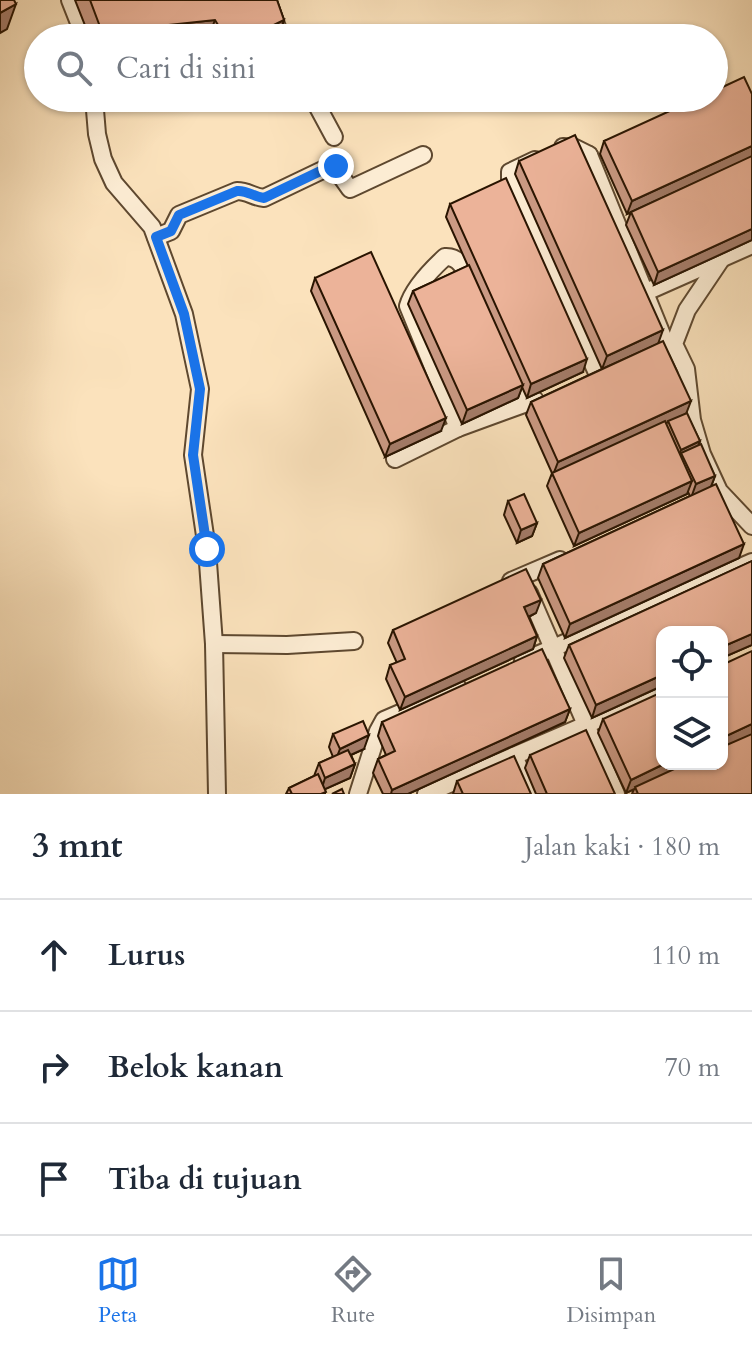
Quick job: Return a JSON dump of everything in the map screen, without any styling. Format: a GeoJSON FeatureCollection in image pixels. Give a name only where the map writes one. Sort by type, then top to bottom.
{"type":"FeatureCollection","features":[{"type":"Feature","properties":{"kind":"street"},"geometry":{"type":"LineString","coordinates":[[70,0],[79,24]]}},
{"type":"Feature","properties":{"kind":"street"},"geometry":{"type":"LineString","coordinates":[[267,0],[276,24]]}},
{"type":"Feature","properties":{"kind":"street"},"geometry":{"type":"LineString","coordinates":[[95,112],[103,159],[114,183],[146,219],[156,237],[184,314],[200,389],[193,455],[207,549],[214,644],[217,794]]}},
{"type":"Feature","properties":{"kind":"street"},"geometry":{"type":"LineString","coordinates":[[321,112],[334,137]]}},
{"type":"Feature","properties":{"kind":"street"},"geometry":{"type":"LineString","coordinates":[[598,375],[509,177],[510,172],[560,148],[596,152],[625,220],[664,348],[686,369],[685,423],[702,454],[712,494],[752,526]]}},
{"type":"Feature","properties":{"kind":"street"},"geometry":{"type":"LineString","coordinates":[[156,237],[171,231],[179,215],[237,191],[264,198],[333,165],[350,189],[423,155]]}},
{"type":"Feature","properties":{"kind":"street"},"geometry":{"type":"LineString","coordinates":[[646,292],[752,245]]}},
{"type":"Feature","properties":{"kind":"street"},"geometry":{"type":"LineString","coordinates":[[458,428],[408,306],[429,274],[443,259],[450,257],[460,261],[479,304]]}},
{"type":"Feature","properties":{"kind":"street"},"geometry":{"type":"LineString","coordinates":[[664,348],[722,258]]}},
{"type":"Feature","properties":{"kind":"street"},"geometry":{"type":"LineString","coordinates":[[506,361],[526,403]]}},
{"type":"Feature","properties":{"kind":"street"},"geometry":{"type":"LineString","coordinates":[[395,459],[458,428],[555,392]]}},
{"type":"Feature","properties":{"kind":"street"},"geometry":{"type":"LineString","coordinates":[[495,588],[578,552]]}},
{"type":"Feature","properties":{"kind":"street"},"geometry":{"type":"LineString","coordinates":[[511,666],[752,562]]}},
{"type":"Feature","properties":{"kind":"street"},"geometry":{"type":"LineString","coordinates":[[522,577],[616,794]]}},
{"type":"Feature","properties":{"kind":"street"},"geometry":{"type":"LineString","coordinates":[[214,644],[287,645],[354,641]]}},
{"type":"Feature","properties":{"kind":"street"},"geometry":{"type":"LineString","coordinates":[[358,794],[384,720],[469,684]]}},
{"type":"Feature","properties":{"kind":"street"},"geometry":{"type":"LineString","coordinates":[[426,794],[446,790],[514,756],[656,695]]}},
{"type":"Feature","properties":{"kind":"street"},"geometry":{"type":"LineString","coordinates":[[514,756],[531,794]]}},
{"type":"Feature","properties":{"kind":"building"},"geometry":{"type":"Polygon","coordinates":[[[0,0],[14,0],[16,4],[0,13],[0,0]]]}},
{"type":"Feature","properties":{"kind":"building"},"geometry":{"type":"Polygon","coordinates":[[[90,0],[277,0],[284,20],[276,24],[217,24],[215,20],[177,24],[99,24],[90,0]]]}},
{"type":"Feature","properties":{"kind":"building"},"geometry":{"type":"Polygon","coordinates":[[[744,77],[752,94],[752,146],[632,201],[604,141],[667,112],[728,112],[728,84],[744,77]]]}},
{"type":"Feature","properties":{"kind":"building"},"geometry":{"type":"Polygon","coordinates":[[[575,135],[663,330],[607,356],[519,161],[575,135]]]}},
{"type":"Feature","properties":{"kind":"building"},"geometry":{"type":"Polygon","coordinates":[[[752,156],[752,229],[658,272],[631,212],[752,156]]]}},
{"type":"Feature","properties":{"kind":"building"},"geometry":{"type":"Polygon","coordinates":[[[506,178],[587,359],[531,384],[450,204],[506,178]]]}},
{"type":"Feature","properties":{"kind":"building"},"geometry":{"type":"Polygon","coordinates":[[[371,252],[446,418],[390,444],[315,278],[371,252]]]}},
{"type":"Feature","properties":{"kind":"building"},"geometry":{"type":"Polygon","coordinates":[[[469,265],[523,385],[467,410],[413,291],[469,265]]]}},
{"type":"Feature","properties":{"kind":"building"},"geometry":{"type":"Polygon","coordinates":[[[663,341],[691,401],[558,462],[531,402],[663,341]]]}},
{"type":"Feature","properties":{"kind":"building"},"geometry":{"type":"Polygon","coordinates":[[[687,413],[700,441],[681,450],[668,421],[687,413]]]}},
{"type":"Feature","properties":{"kind":"building"},"geometry":{"type":"Polygon","coordinates":[[[665,421],[692,481],[579,533],[552,473],[665,421]]]}},
{"type":"Feature","properties":{"kind":"building"},"geometry":{"type":"Polygon","coordinates":[[[701,444],[715,476],[696,484],[681,453],[701,444]]]}},
{"type":"Feature","properties":{"kind":"building"},"geometry":{"type":"Polygon","coordinates":[[[716,484],[744,544],[570,624],[543,564],[716,484]]]}},
{"type":"Feature","properties":{"kind":"building"},"geometry":{"type":"Polygon","coordinates":[[[524,494],[537,523],[521,530],[508,501],[524,494]]]}},
{"type":"Feature","properties":{"kind":"building"},"geometry":{"type":"Polygon","coordinates":[[[752,561],[752,634],[728,644],[728,626],[656,626],[656,678],[596,705],[569,645],[752,561]]]}},
{"type":"Feature","properties":{"kind":"building"},"geometry":{"type":"Polygon","coordinates":[[[526,569],[541,600],[524,607],[537,636],[405,697],[390,665],[405,659],[393,630],[526,569]]]}},
{"type":"Feature","properties":{"kind":"building"},"geometry":{"type":"Polygon","coordinates":[[[542,649],[570,709],[392,790],[378,759],[395,751],[382,722],[542,649]]]}},
{"type":"Feature","properties":{"kind":"building"},"geometry":{"type":"Polygon","coordinates":[[[752,651],[752,724],[728,735],[728,698],[728,662],[752,651]]]}},
{"type":"Feature","properties":{"kind":"building"},"geometry":{"type":"Polygon","coordinates":[[[656,695],[656,768],[631,780],[603,719],[656,695]]]}},
{"type":"Feature","properties":{"kind":"building"},"geometry":{"type":"Polygon","coordinates":[[[363,721],[369,735],[340,749],[333,734],[363,721]]]}},
{"type":"Feature","properties":{"kind":"building"},"geometry":{"type":"Polygon","coordinates":[[[586,730],[615,794],[547,794],[530,755],[586,730]]]}},
{"type":"Feature","properties":{"kind":"building"},"geometry":{"type":"Polygon","coordinates":[[[752,734],[752,794],[638,794],[635,787],[672,770],[728,770],[728,744],[752,734]]]}},
{"type":"Feature","properties":{"kind":"building"},"geometry":{"type":"Polygon","coordinates":[[[348,750],[355,764],[325,778],[319,763],[348,750]]]}},
{"type":"Feature","properties":{"kind":"building"},"geometry":{"type":"Polygon","coordinates":[[[514,756],[531,794],[463,794],[457,781],[514,756]]]}},
{"type":"Feature","properties":{"kind":"building"},"geometry":{"type":"Polygon","coordinates":[[[318,774],[326,792],[292,794],[289,788],[318,774]]]}},
{"type":"Feature","properties":{"kind":"route"},"geometry":{"type":"LineString","coordinates":[[207,549],[193,455],[200,389],[184,314],[156,237],[171,231],[179,215],[237,191],[264,198],[336,166]]}}]}
